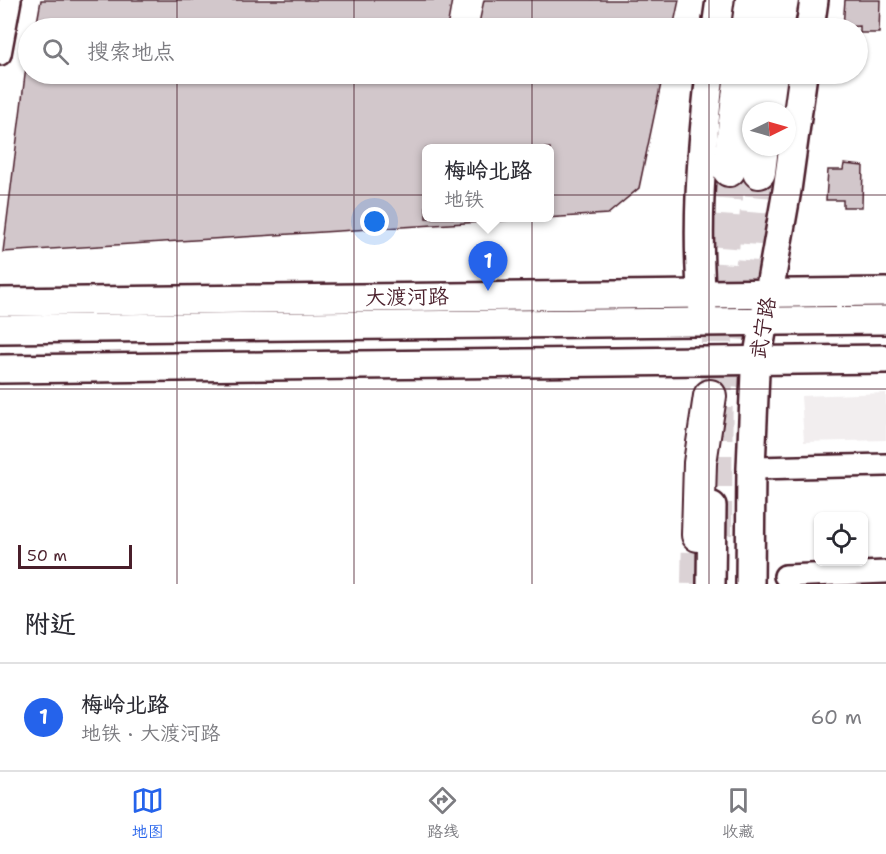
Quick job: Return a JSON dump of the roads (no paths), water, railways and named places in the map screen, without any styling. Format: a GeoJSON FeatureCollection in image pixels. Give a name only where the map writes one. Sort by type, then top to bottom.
{"type":"FeatureCollection","features":[{"type":"Feature","properties":{"kind":"highway"},"geometry":{"type":"LineString","coordinates":[[749,18],[752,0]]}},
{"type":"Feature","properties":{"kind":"highway"},"geometry":{"type":"LineString","coordinates":[[779,18],[782,0]]}},
{"type":"Feature","properties":{"kind":"highway"},"geometry":{"type":"LineString","coordinates":[[742,84],[750,163]]}},
{"type":"Feature","properties":{"kind":"highway"},"geometry":{"type":"LineString","coordinates":[[767,102],[770,84]]}},
{"type":"Feature","properties":{"kind":"highway"},"geometry":{"type":"LineString","coordinates":[[698,535],[700,463],[710,396]]}},
{"type":"Feature","properties":{"kind":"main road"},"geometry":{"type":"LineString","coordinates":[[717,18],[720,0]]}},
{"type":"Feature","properties":{"kind":"main road"},"geometry":{"type":"LineString","coordinates":[[811,18],[814,0]]}},
{"type":"Feature","properties":{"kind":"main road"},"geometry":{"type":"LineString","coordinates":[[709,84],[698,237],[713,462],[711,584]]}},
{"type":"Feature","properties":{"kind":"main road","name":"武宁路"},"geometry":{"type":"LineString","coordinates":[[750,584],[753,398],[757,360],[802,84]]}},
{"type":"Feature","properties":{"kind":"main road","name":"大渡河路"},"geometry":{"type":"LineString","coordinates":[[0,302],[886,292]]}},
{"type":"Feature","properties":{"kind":"main road","name":"大渡河路"},"geometry":{"type":"LineString","coordinates":[[0,329],[886,320]]}},
{"type":"Feature","properties":{"kind":"main road"},"geometry":{"type":"LineString","coordinates":[[424,324],[512,363]]}},
{"type":"Feature","properties":{"kind":"main road"},"geometry":{"type":"LineString","coordinates":[[90,368],[187,327]]}},
{"type":"Feature","properties":{"kind":"main road"},"geometry":{"type":"LineString","coordinates":[[0,369],[886,359]]}},
{"type":"Feature","properties":{"kind":"street"},"geometry":{"type":"LineString","coordinates":[[0,54],[6,9]]}},
{"type":"Feature","properties":{"kind":"street"},"geometry":{"type":"LineString","coordinates":[[751,468],[886,465]]}},
{"type":"Feature","properties":{"kind":"street"},"geometry":{"type":"LineString","coordinates":[[785,576],[886,572]]}},
{"type":"Feature","properties":{"kind":"tunnel"},"geometry":{"type":"LineString","coordinates":[[716,535],[717,334],[729,170]]}},
{"type":"Feature","properties":{"kind":"tunnel"},"geometry":{"type":"LineString","coordinates":[[742,388],[759,172]]}},
{"type":"Feature","properties":{"kind":"tunnel"},"geometry":{"type":"LineString","coordinates":[[697,584],[698,535]]}},
{"type":"Feature","properties":{"kind":"place","name":"梅岭北路"},"geometry":{"type":"Point","coordinates":[488,291]}}]}
